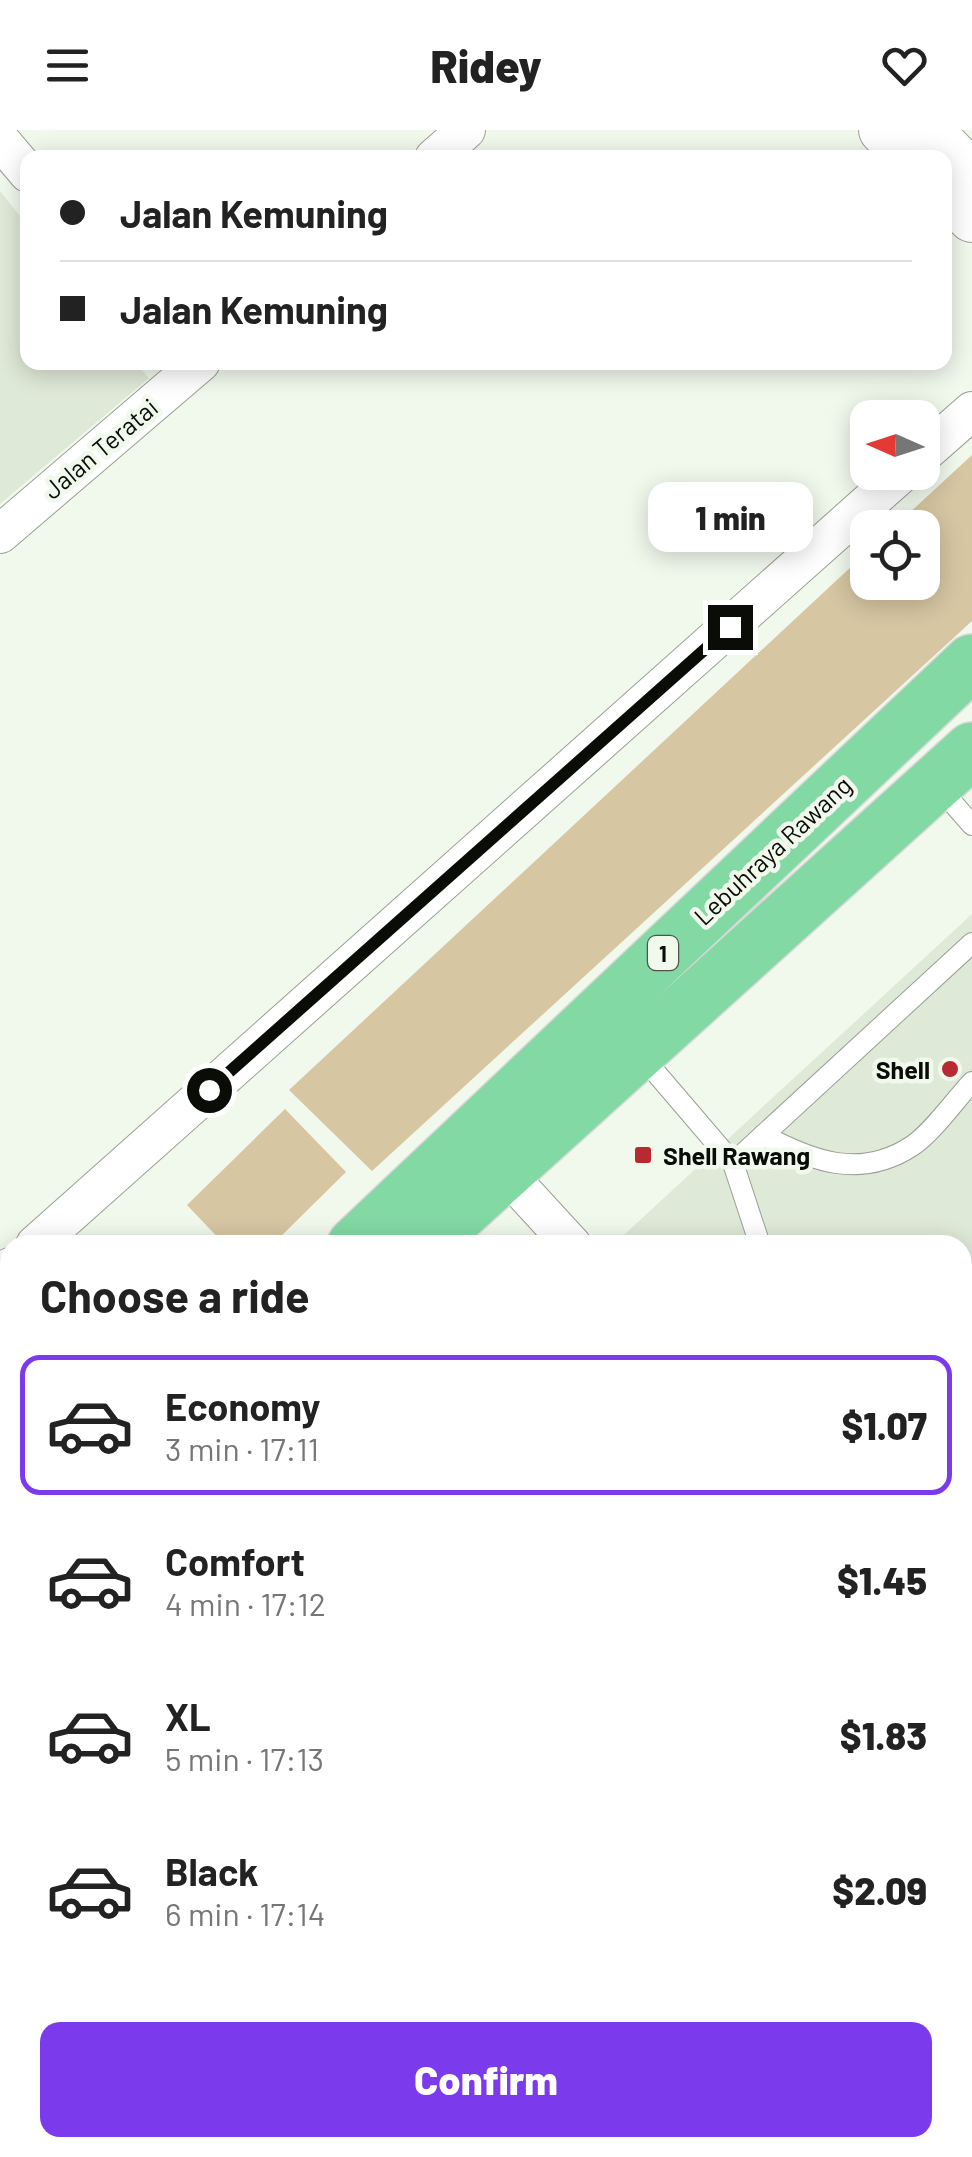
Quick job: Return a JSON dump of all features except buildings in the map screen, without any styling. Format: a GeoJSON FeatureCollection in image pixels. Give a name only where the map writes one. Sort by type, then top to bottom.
{"type":"FeatureCollection","features":[{"type":"Feature","properties":{"kind":"main road","name":"Lebuhraya Rawang"},"geometry":{"type":"LineString","coordinates":[[366,1235],[972,662]]}},
{"type":"Feature","properties":{"kind":"main road","name":"1"},"geometry":{"type":"LineString","coordinates":[[435,1235],[954,766]]}},
{"type":"Feature","properties":{"kind":"street"},"geometry":{"type":"LineString","coordinates":[[443,150],[466,130]]}},
{"type":"Feature","properties":{"kind":"street"},"geometry":{"type":"LineString","coordinates":[[884,130],[903,150]]}},
{"type":"Feature","properties":{"kind":"street"},"geometry":{"type":"LineString","coordinates":[[928,130],[947,150]]}},
{"type":"Feature","properties":{"kind":"street"},"geometry":{"type":"LineString","coordinates":[[0,140],[20,164]]}},
{"type":"Feature","properties":{"kind":"street"},"geometry":{"type":"LineString","coordinates":[[952,155],[972,176]]}},
{"type":"Feature","properties":{"kind":"street"},"geometry":{"type":"LineString","coordinates":[[952,198],[972,218]]}},
{"type":"Feature","properties":{"kind":"street","name":"Jalan Teratai"},"geometry":{"type":"LineString","coordinates":[[0,534],[186,370]]}},
{"type":"Feature","properties":{"kind":"street"},"geometry":{"type":"LineString","coordinates":[[940,439],[972,411]]}},
{"type":"Feature","properties":{"kind":"street"},"geometry":{"type":"LineString","coordinates":[[46,1235],[883,490]]}},
{"type":"Feature","properties":{"kind":"street"},"geometry":{"type":"LineString","coordinates":[[505,1172],[563,1235]]}},
{"type":"Feature","properties":{"kind":"lane"},"geometry":{"type":"LineString","coordinates":[[954,766],[972,824]]}},
{"type":"Feature","properties":{"kind":"lane"},"geometry":{"type":"LineString","coordinates":[[732,1163],[972,943]]}},
{"type":"Feature","properties":{"kind":"lane"},"geometry":{"type":"LineString","coordinates":[[638,1052],[732,1163],[757,1235]]}},
{"type":"Feature","properties":{"kind":"lane"},"geometry":{"type":"LineString","coordinates":[[763,1135],[809,1159],[876,1162],[914,1145],[972,1082]]}},
{"type":"Feature","properties":{"kind":"shaded area"},"geometry":{"type":"Polygon","coordinates":[[[0,191],[20,216],[20,370],[142,370],[149,378],[0,504],[0,191]]]}},
{"type":"Feature","properties":{"kind":"shaded area"},"geometry":{"type":"Polygon","coordinates":[[[972,455],[972,621],[372,1171],[289,1090],[850,568],[850,600],[940,600],[940,510],[912,510],[934,490],[940,490],[940,485],[972,455]]]}},
{"type":"Feature","properties":{"kind":"shaded area"},"geometry":{"type":"Polygon","coordinates":[[[972,914],[972,1235],[624,1235],[972,914]]]}},
{"type":"Feature","properties":{"kind":"shaded area"},"geometry":{"type":"Polygon","coordinates":[[[285,1109],[346,1172],[282,1235],[216,1235],[187,1205],[285,1109]]]}},
{"type":"Feature","properties":{"kind":"place","name":"Shell"},"geometry":{"type":"Point","coordinates":[950,1069]}},
{"type":"Feature","properties":{"kind":"place","name":"Shell Rawang"},"geometry":{"type":"Point","coordinates":[643,1155]}},
{"type":"Feature","properties":{"kind":"route"},"geometry":{"type":"LineString","coordinates":[[209,1090],[730,627]]}}]}
